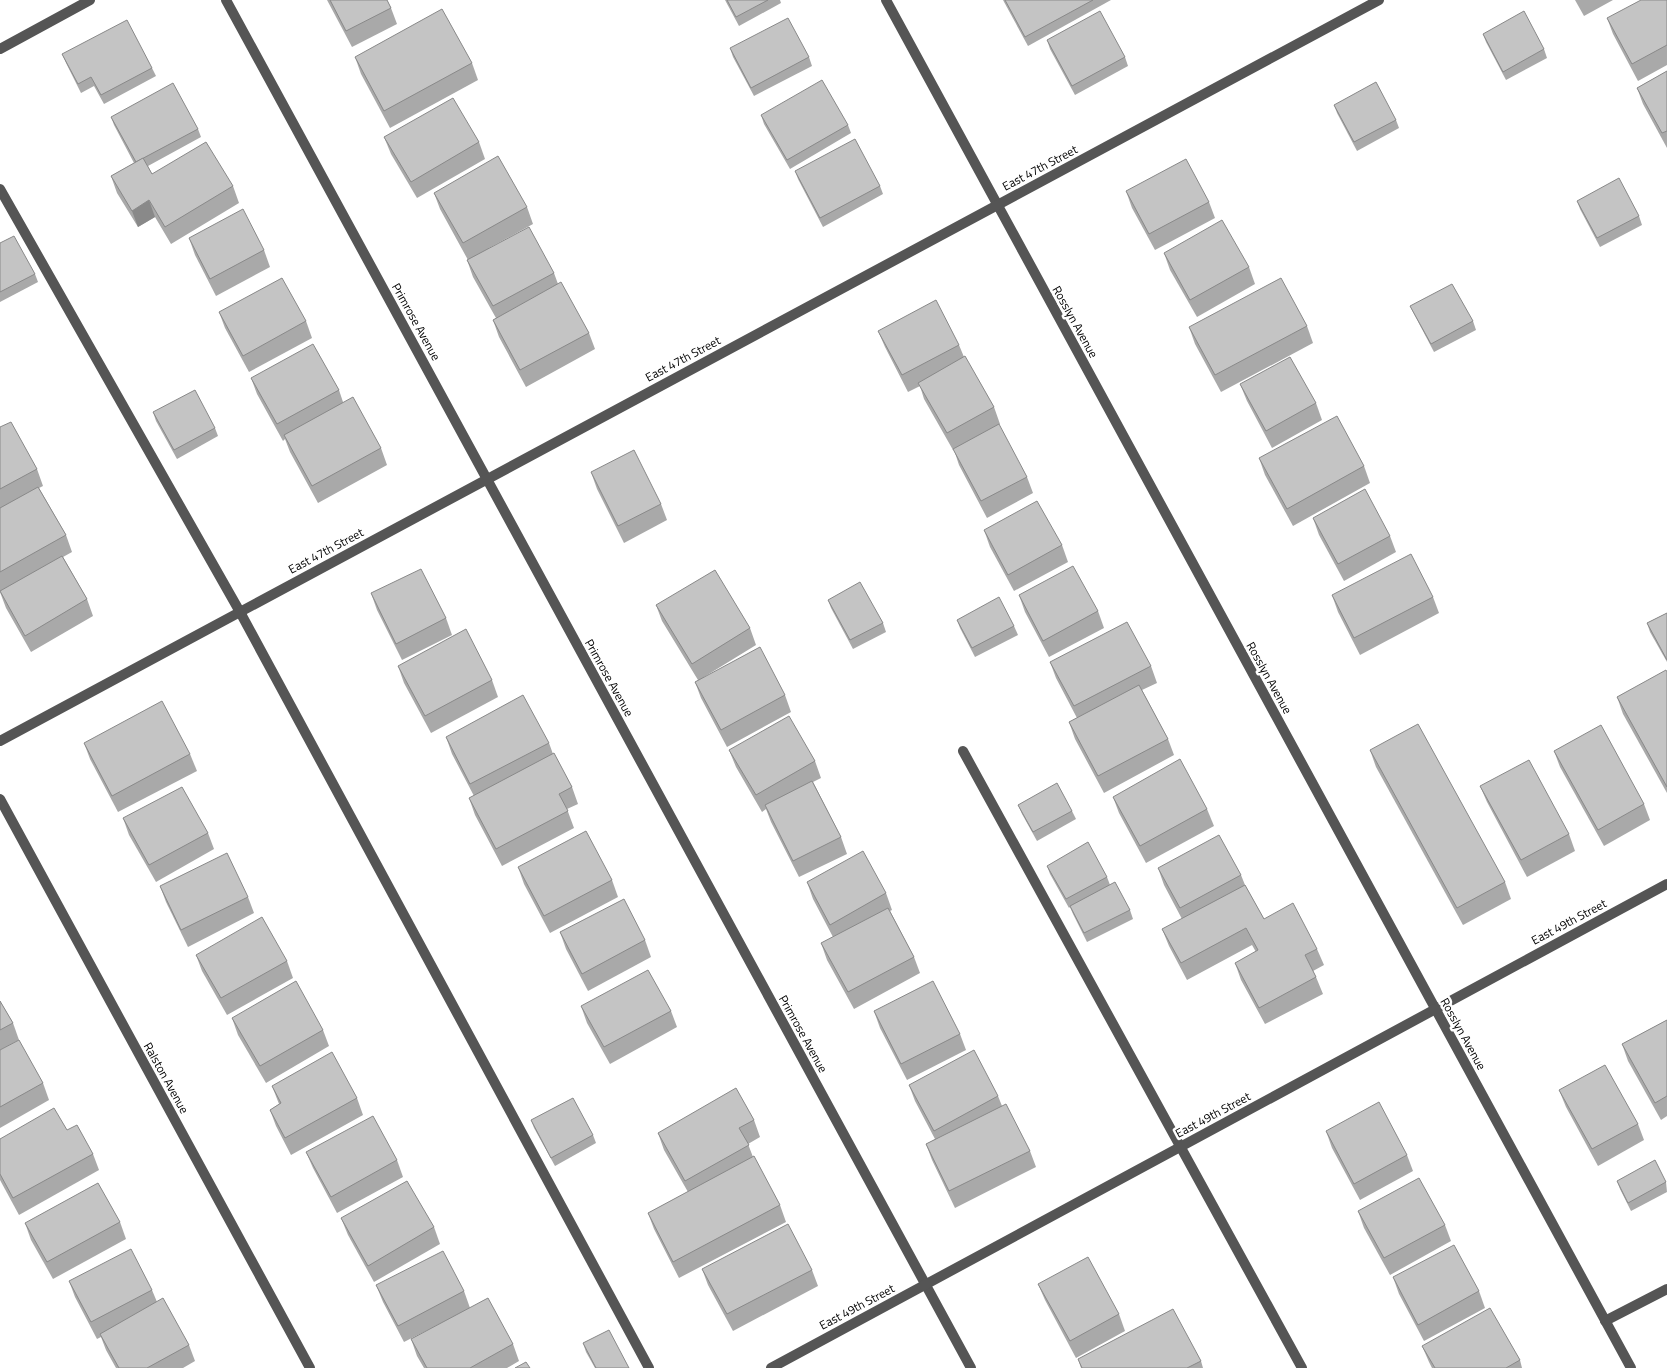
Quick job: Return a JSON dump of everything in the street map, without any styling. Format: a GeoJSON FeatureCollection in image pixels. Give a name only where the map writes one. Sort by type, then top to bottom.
{"type":"FeatureCollection","features":[{"type":"Feature","properties":{"kind":"street"},"geometry":{"type":"LineString","coordinates":[[0,49],[90,0]]}},
{"type":"Feature","properties":{"kind":"street","name":"Primrose Avenue"},"geometry":{"type":"LineString","coordinates":[[226,0],[971,1368]]}},
{"type":"Feature","properties":{"kind":"street","name":"Rosslyn Avenue"},"geometry":{"type":"LineString","coordinates":[[886,0],[1631,1368]]}},
{"type":"Feature","properties":{"kind":"street","name":"East 47th Street"},"geometry":{"type":"LineString","coordinates":[[0,740],[1378,0]]}},
{"type":"Feature","properties":{"kind":"street"},"geometry":{"type":"LineString","coordinates":[[0,190],[240,612],[649,1368]]}},
{"type":"Feature","properties":{"kind":"street"},"geometry":{"type":"LineString","coordinates":[[963,750],[1302,1368]]}},
{"type":"Feature","properties":{"kind":"street","name":"Ralston Avenue"},"geometry":{"type":"LineString","coordinates":[[0,799],[310,1368]]}},
{"type":"Feature","properties":{"kind":"street","name":"East 49th Street"},"geometry":{"type":"LineString","coordinates":[[771,1368],[1667,884]]}},
{"type":"Feature","properties":{"kind":"street"},"geometry":{"type":"LineString","coordinates":[[1605,1321],[1667,1289]]}},
{"type":"Feature","properties":{"kind":"building"},"geometry":{"type":"Polygon","coordinates":[[[330,0],[387,0],[391,8],[346,31],[330,0]]]}},
{"type":"Feature","properties":{"kind":"building"},"geometry":{"type":"Polygon","coordinates":[[[727,0],[768,0],[736,17],[727,0]]]}},
{"type":"Feature","properties":{"kind":"building"},"geometry":{"type":"Polygon","coordinates":[[[1005,0],[1093,0],[1025,37],[1005,0]]]}},
{"type":"Feature","properties":{"kind":"building"},"geometry":{"type":"Polygon","coordinates":[[[1641,0],[1667,0],[1667,45],[1632,64],[1607,18],[1641,0]]]}},
{"type":"Feature","properties":{"kind":"building"},"geometry":{"type":"Polygon","coordinates":[[[442,9],[472,63],[384,111],[355,57],[442,9]]]}},
{"type":"Feature","properties":{"kind":"building"},"geometry":{"type":"Polygon","coordinates":[[[1100,11],[1125,57],[1072,86],[1047,40],[1100,11]]]}},
{"type":"Feature","properties":{"kind":"building"},"geometry":{"type":"Polygon","coordinates":[[[1524,11],[1544,49],[1503,72],[1483,34],[1524,11]]]}},
{"type":"Feature","properties":{"kind":"building"},"geometry":{"type":"Polygon","coordinates":[[[788,18],[809,57],[751,88],[730,48],[788,18]]]}},
{"type":"Feature","properties":{"kind":"building"},"geometry":{"type":"Polygon","coordinates":[[[127,20],[152,68],[101,95],[91,77],[78,84],[62,54],[127,20]]]}},
{"type":"Feature","properties":{"kind":"building"},"geometry":{"type":"Polygon","coordinates":[[[1667,71],[1667,131],[1662,133],[1637,88],[1667,71]]]}},
{"type":"Feature","properties":{"kind":"building"},"geometry":{"type":"Polygon","coordinates":[[[822,80],[848,125],[787,160],[761,115],[822,80]]]}},
{"type":"Feature","properties":{"kind":"building"},"geometry":{"type":"Polygon","coordinates":[[[1376,82],[1396,120],[1354,142],[1334,105],[1376,82]]]}},
{"type":"Feature","properties":{"kind":"building"},"geometry":{"type":"Polygon","coordinates":[[[173,83],[198,129],[136,162],[111,117],[173,83]]]}},
{"type":"Feature","properties":{"kind":"building"},"geometry":{"type":"Polygon","coordinates":[[[453,98],[479,142],[411,182],[384,137],[453,98]]]}},
{"type":"Feature","properties":{"kind":"building"},"geometry":{"type":"Polygon","coordinates":[[[855,139],[880,186],[820,218],[795,171],[855,139]]]}},
{"type":"Feature","properties":{"kind":"building"},"geometry":{"type":"Polygon","coordinates":[[[206,142],[233,186],[165,227],[149,200],[132,211],[111,176],[143,158],[152,174],[206,142]]]}},
{"type":"Feature","properties":{"kind":"building"},"geometry":{"type":"Polygon","coordinates":[[[498,156],[527,207],[463,243],[434,193],[498,156]]]}},
{"type":"Feature","properties":{"kind":"building"},"geometry":{"type":"Polygon","coordinates":[[[1186,159],[1209,202],[1149,234],[1126,191],[1186,159]]]}},
{"type":"Feature","properties":{"kind":"building"},"geometry":{"type":"Polygon","coordinates":[[[1619,178],[1639,216],[1597,238],[1577,201],[1619,178]]]}},
{"type":"Feature","properties":{"kind":"building"},"geometry":{"type":"Polygon","coordinates":[[[243,209],[264,250],[210,279],[189,238],[243,209]]]}},
{"type":"Feature","properties":{"kind":"building"},"geometry":{"type":"Polygon","coordinates":[[[1222,220],[1249,267],[1190,300],[1164,253],[1222,220]]]}},
{"type":"Feature","properties":{"kind":"building"},"geometry":{"type":"Polygon","coordinates":[[[529,227],[554,273],[493,306],[467,260],[529,227]]]}},
{"type":"Feature","properties":{"kind":"building"},"geometry":{"type":"Polygon","coordinates":[[[14,236],[35,274],[0,292],[0,243],[14,236]]]}},
{"type":"Feature","properties":{"kind":"building"},"geometry":{"type":"Polygon","coordinates":[[[282,278],[306,321],[243,356],[219,312],[282,278]]]}},
{"type":"Feature","properties":{"kind":"building"},"geometry":{"type":"Polygon","coordinates":[[[1281,278],[1307,326],[1215,375],[1189,327],[1281,278]]]}},
{"type":"Feature","properties":{"kind":"building"},"geometry":{"type":"Polygon","coordinates":[[[561,282],[589,333],[520,370],[493,320],[561,282]]]}},
{"type":"Feature","properties":{"kind":"building"},"geometry":{"type":"Polygon","coordinates":[[[1452,284],[1473,321],[1431,344],[1410,306],[1452,284]]]}},
{"type":"Feature","properties":{"kind":"building"},"geometry":{"type":"Polygon","coordinates":[[[936,300],[959,345],[902,375],[878,331],[936,300]]]}},
{"type":"Feature","properties":{"kind":"building"},"geometry":{"type":"Polygon","coordinates":[[[313,344],[339,390],[277,424],[251,378],[313,344]]]}},
{"type":"Feature","properties":{"kind":"building"},"geometry":{"type":"Polygon","coordinates":[[[965,356],[994,407],[947,433],[918,383],[965,356]]]}},
{"type":"Feature","properties":{"kind":"building"},"geometry":{"type":"Polygon","coordinates":[[[1290,357],[1316,403],[1266,431],[1240,384],[1290,357]]]}},
{"type":"Feature","properties":{"kind":"building"},"geometry":{"type":"Polygon","coordinates":[[[195,390],[215,428],[174,450],[153,412],[195,390]]]}},
{"type":"Feature","properties":{"kind":"building"},"geometry":{"type":"Polygon","coordinates":[[[353,397],[381,448],[312,486],[284,435],[353,397]]]}},
{"type":"Feature","properties":{"kind":"building"},"geometry":{"type":"Polygon","coordinates":[[[1337,416],[1364,466],[1287,509],[1259,458],[1337,416]]]}},
{"type":"Feature","properties":{"kind":"building"},"geometry":{"type":"Polygon","coordinates":[[[11,422],[37,469],[0,489],[0,427],[11,422]]]}},
{"type":"Feature","properties":{"kind":"building"},"geometry":{"type":"Polygon","coordinates":[[[999,424],[1027,477],[981,501],[953,449],[999,424]]]}},
{"type":"Feature","properties":{"kind":"building"},"geometry":{"type":"Polygon","coordinates":[[[634,450],[661,504],[618,526],[591,472],[634,450]]]}},
{"type":"Feature","properties":{"kind":"building"},"geometry":{"type":"Polygon","coordinates":[[[38,487],[66,535],[0,572],[0,508],[38,487]]]}},
{"type":"Feature","properties":{"kind":"building"},"geometry":{"type":"Polygon","coordinates":[[[1365,489],[1390,536],[1338,564],[1313,518],[1365,489]]]}},
{"type":"Feature","properties":{"kind":"building"},"geometry":{"type":"Polygon","coordinates":[[[1037,501],[1062,545],[1008,575],[984,530],[1037,501]]]}},
{"type":"Feature","properties":{"kind":"building"},"geometry":{"type":"Polygon","coordinates":[[[1411,554],[1433,597],[1354,638],[1332,595],[1411,554]]]}},
{"type":"Feature","properties":{"kind":"building"},"geometry":{"type":"Polygon","coordinates":[[[62,556],[87,599],[25,636],[0,591],[62,556]]]}},
{"type":"Feature","properties":{"kind":"building"},"geometry":{"type":"Polygon","coordinates":[[[1073,566],[1098,611],[1043,641],[1019,595],[1073,566]]]}},
{"type":"Feature","properties":{"kind":"building"},"geometry":{"type":"Polygon","coordinates":[[[421,569],[446,618],[396,644],[371,593],[421,569]]]}},
{"type":"Feature","properties":{"kind":"building"},"geometry":{"type":"Polygon","coordinates":[[[715,570],[750,628],[692,664],[656,605],[715,570]]]}},
{"type":"Feature","properties":{"kind":"building"},"geometry":{"type":"Polygon","coordinates":[[[860,582],[883,623],[850,640],[828,600],[860,582]]]}},
{"type":"Feature","properties":{"kind":"building"},"geometry":{"type":"Polygon","coordinates":[[[999,597],[1014,626],[972,648],[957,620],[999,597]]]}},
{"type":"Feature","properties":{"kind":"building"},"geometry":{"type":"Polygon","coordinates":[[[1667,613],[1667,660],[1647,623],[1667,613]]]}},
{"type":"Feature","properties":{"kind":"building"},"geometry":{"type":"Polygon","coordinates":[[[1127,622],[1151,666],[1074,706],[1050,662],[1127,622]]]}},
{"type":"Feature","properties":{"kind":"building"},"geometry":{"type":"Polygon","coordinates":[[[466,629],[492,680],[425,716],[398,666],[466,629]]]}},
{"type":"Feature","properties":{"kind":"building"},"geometry":{"type":"Polygon","coordinates":[[[760,647],[785,695],[721,730],[695,682],[760,647]]]}},
{"type":"Feature","properties":{"kind":"building"},"geometry":{"type":"Polygon","coordinates":[[[1666,670],[1667,672],[1667,787],[1617,697],[1666,670]]]}},
{"type":"Feature","properties":{"kind":"building"},"geometry":{"type":"Polygon","coordinates":[[[1139,685],[1168,739],[1098,776],[1069,722],[1139,685]]]}},
{"type":"Feature","properties":{"kind":"building"},"geometry":{"type":"Polygon","coordinates":[[[523,695],[549,743],[470,784],[446,737],[523,695]]]}},
{"type":"Feature","properties":{"kind":"building"},"geometry":{"type":"Polygon","coordinates":[[[162,701],[190,754],[112,796],[84,743],[162,701]]]}},
{"type":"Feature","properties":{"kind":"building"},"geometry":{"type":"Polygon","coordinates":[[[789,716],[815,761],[756,795],[729,750],[789,716]]]}},
{"type":"Feature","properties":{"kind":"building"},"geometry":{"type":"Polygon","coordinates":[[[1418,724],[1505,882],[1457,908],[1370,750],[1418,724]]]}},
{"type":"Feature","properties":{"kind":"building"},"geometry":{"type":"Polygon","coordinates":[[[1601,725],[1644,804],[1598,830],[1554,751],[1601,725]]]}},
{"type":"Feature","properties":{"kind":"building"},"geometry":{"type":"Polygon","coordinates":[[[554,753],[572,787],[559,794],[568,811],[496,849],[469,798],[554,753]]]}},
{"type":"Feature","properties":{"kind":"building"},"geometry":{"type":"Polygon","coordinates":[[[1180,759],[1207,809],[1140,846],[1113,797],[1180,759]]]}},
{"type":"Feature","properties":{"kind":"building"},"geometry":{"type":"Polygon","coordinates":[[[1529,760],[1569,834],[1521,860],[1480,786],[1529,760]]]}},
{"type":"Feature","properties":{"kind":"building"},"geometry":{"type":"Polygon","coordinates":[[[812,781],[841,837],[793,861],[765,805],[812,781]]]}},
{"type":"Feature","properties":{"kind":"building"},"geometry":{"type":"Polygon","coordinates":[[[1057,783],[1072,811],[1033,832],[1018,805],[1057,783]]]}},
{"type":"Feature","properties":{"kind":"building"},"geometry":{"type":"Polygon","coordinates":[[[182,787],[208,833],[149,865],[123,818],[182,787]]]}},
{"type":"Feature","properties":{"kind":"building"},"geometry":{"type":"Polygon","coordinates":[[[586,831],[612,880],[544,916],[518,867],[586,831]]]}},
{"type":"Feature","properties":{"kind":"building"},"geometry":{"type":"Polygon","coordinates":[[[1219,835],[1241,875],[1180,908],[1158,868],[1219,835]]]}},
{"type":"Feature","properties":{"kind":"building"},"geometry":{"type":"Polygon","coordinates":[[[1088,842],[1107,877],[1066,899],[1047,866],[1088,842]]]}},
{"type":"Feature","properties":{"kind":"building"},"geometry":{"type":"Polygon","coordinates":[[[863,851],[886,893],[830,925],[807,882],[863,851]]]}},
{"type":"Feature","properties":{"kind":"building"},"geometry":{"type":"Polygon","coordinates":[[[227,853],[248,897],[181,930],[160,886],[227,853]]]}},
{"type":"Feature","properties":{"kind":"building"},"geometry":{"type":"Polygon","coordinates":[[[1115,882],[1130,910],[1084,933],[1070,906],[1115,882]]]}},
{"type":"Feature","properties":{"kind":"building"},"geometry":{"type":"Polygon","coordinates":[[[1245,885],[1264,919],[1293,903],[1317,949],[1305,955],[1316,977],[1259,1008],[1235,963],[1258,950],[1246,928],[1181,963],[1162,929],[1245,885]]]}},
{"type":"Feature","properties":{"kind":"building"},"geometry":{"type":"Polygon","coordinates":[[[624,899],[645,940],[582,974],[560,932],[624,899]]]}},
{"type":"Feature","properties":{"kind":"building"},"geometry":{"type":"Polygon","coordinates":[[[888,908],[914,957],[848,992],[821,943],[888,908]]]}},
{"type":"Feature","properties":{"kind":"building"},"geometry":{"type":"Polygon","coordinates":[[[262,917],[287,961],[221,998],[196,955],[262,917]]]}},
{"type":"Feature","properties":{"kind":"building"},"geometry":{"type":"Polygon","coordinates":[[[648,970],[671,1011],[604,1047],[581,1006],[648,970]]]}},
{"type":"Feature","properties":{"kind":"building"},"geometry":{"type":"Polygon","coordinates":[[[296,981],[323,1030],[260,1066],[232,1018],[296,981]]]}},
{"type":"Feature","properties":{"kind":"building"},"geometry":{"type":"Polygon","coordinates":[[[933,981],[960,1034],[901,1064],[874,1011],[933,981]]]}},
{"type":"Feature","properties":{"kind":"building"},"geometry":{"type":"Polygon","coordinates":[[[0,1001],[13,1023],[0,1030],[0,1001]]]}},
{"type":"Feature","properties":{"kind":"building"},"geometry":{"type":"Polygon","coordinates":[[[1667,1020],[1667,1096],[1655,1103],[1622,1044],[1667,1020]]]}},
{"type":"Feature","properties":{"kind":"building"},"geometry":{"type":"Polygon","coordinates":[[[19,1040],[43,1083],[0,1107],[0,1050],[19,1040]]]}},
{"type":"Feature","properties":{"kind":"building"},"geometry":{"type":"Polygon","coordinates":[[[974,1050],[998,1096],[934,1131],[909,1085],[974,1050]]]}},
{"type":"Feature","properties":{"kind":"building"},"geometry":{"type":"Polygon","coordinates":[[[332,1052],[357,1098],[285,1138],[270,1110],[281,1103],[272,1086],[332,1052]]]}},
{"type":"Feature","properties":{"kind":"building"},"geometry":{"type":"Polygon","coordinates":[[[1605,1065],[1638,1124],[1592,1149],[1559,1090],[1605,1065]]]}},
{"type":"Feature","properties":{"kind":"building"},"geometry":{"type":"Polygon","coordinates":[[[736,1088],[754,1120],[739,1128],[749,1145],[685,1181],[658,1133],[736,1088]]]}},
{"type":"Feature","properties":{"kind":"building"},"geometry":{"type":"Polygon","coordinates":[[[573,1098],[593,1135],[551,1158],[531,1120],[573,1098]]]}},
{"type":"Feature","properties":{"kind":"building"},"geometry":{"type":"Polygon","coordinates":[[[1379,1102],[1407,1155],[1354,1184],[1326,1131],[1379,1102]]]}},
{"type":"Feature","properties":{"kind":"building"},"geometry":{"type":"Polygon","coordinates":[[[1006,1104],[1030,1151],[949,1191],[926,1144],[1006,1104]]]}},
{"type":"Feature","properties":{"kind":"building"},"geometry":{"type":"Polygon","coordinates":[[[54,1108],[67,1130],[77,1125],[93,1154],[13,1198],[0,1174],[0,1139],[54,1108]]]}},
{"type":"Feature","properties":{"kind":"building"},"geometry":{"type":"Polygon","coordinates":[[[373,1116],[397,1160],[331,1197],[306,1152],[373,1116]]]}},
{"type":"Feature","properties":{"kind":"building"},"geometry":{"type":"Polygon","coordinates":[[[754,1156],[780,1205],[673,1262],[648,1213],[754,1156]]]}},
{"type":"Feature","properties":{"kind":"building"},"geometry":{"type":"Polygon","coordinates":[[[1655,1160],[1666,1182],[1628,1203],[1617,1181],[1655,1160]]]}},
{"type":"Feature","properties":{"kind":"building"},"geometry":{"type":"Polygon","coordinates":[[[1419,1178],[1445,1225],[1384,1258],[1358,1211],[1419,1178]]]}},
{"type":"Feature","properties":{"kind":"building"},"geometry":{"type":"Polygon","coordinates":[[[407,1181],[434,1227],[368,1266],[341,1218],[407,1181]]]}},
{"type":"Feature","properties":{"kind":"building"},"geometry":{"type":"Polygon","coordinates":[[[98,1183],[120,1222],[47,1262],[25,1223],[98,1183]]]}},
{"type":"Feature","properties":{"kind":"building"},"geometry":{"type":"Polygon","coordinates":[[[788,1224],[812,1270],[727,1314],[702,1269],[788,1224]]]}},
{"type":"Feature","properties":{"kind":"building"},"geometry":{"type":"Polygon","coordinates":[[[1454,1245],[1479,1291],[1418,1325],[1393,1277],[1454,1245]]]}},
{"type":"Feature","properties":{"kind":"building"},"geometry":{"type":"Polygon","coordinates":[[[131,1249],[152,1290],[91,1322],[69,1281],[131,1249]]]}},
{"type":"Feature","properties":{"kind":"building"},"geometry":{"type":"Polygon","coordinates":[[[443,1251],[464,1291],[398,1326],[376,1285],[443,1251]]]}},
{"type":"Feature","properties":{"kind":"building"},"geometry":{"type":"Polygon","coordinates":[[[1088,1257],[1119,1314],[1070,1341],[1038,1284],[1088,1257]]]}},
{"type":"Feature","properties":{"kind":"building"},"geometry":{"type":"Polygon","coordinates":[[[163,1298],[189,1345],[147,1368],[119,1368],[100,1334],[163,1298]]]}},
{"type":"Feature","properties":{"kind":"building"},"geometry":{"type":"Polygon","coordinates":[[[488,1298],[513,1344],[470,1368],[427,1368],[411,1339],[488,1298]]]}},
{"type":"Feature","properties":{"kind":"building"},"geometry":{"type":"Polygon","coordinates":[[[1490,1308],[1520,1360],[1506,1368],[1435,1368],[1422,1346],[1490,1308]]]}},
{"type":"Feature","properties":{"kind":"building"},"geometry":{"type":"Polygon","coordinates":[[[1173,1309],[1201,1361],[1187,1368],[1082,1368],[1078,1359],[1173,1309]]]}},
{"type":"Feature","properties":{"kind":"building"},"geometry":{"type":"Polygon","coordinates":[[[609,1330],[629,1368],[596,1368],[583,1343],[609,1330]]]}},
{"type":"Feature","properties":{"kind":"building"},"geometry":{"type":"Polygon","coordinates":[[[526,1362],[530,1368],[515,1368],[526,1362]]]}}]}
